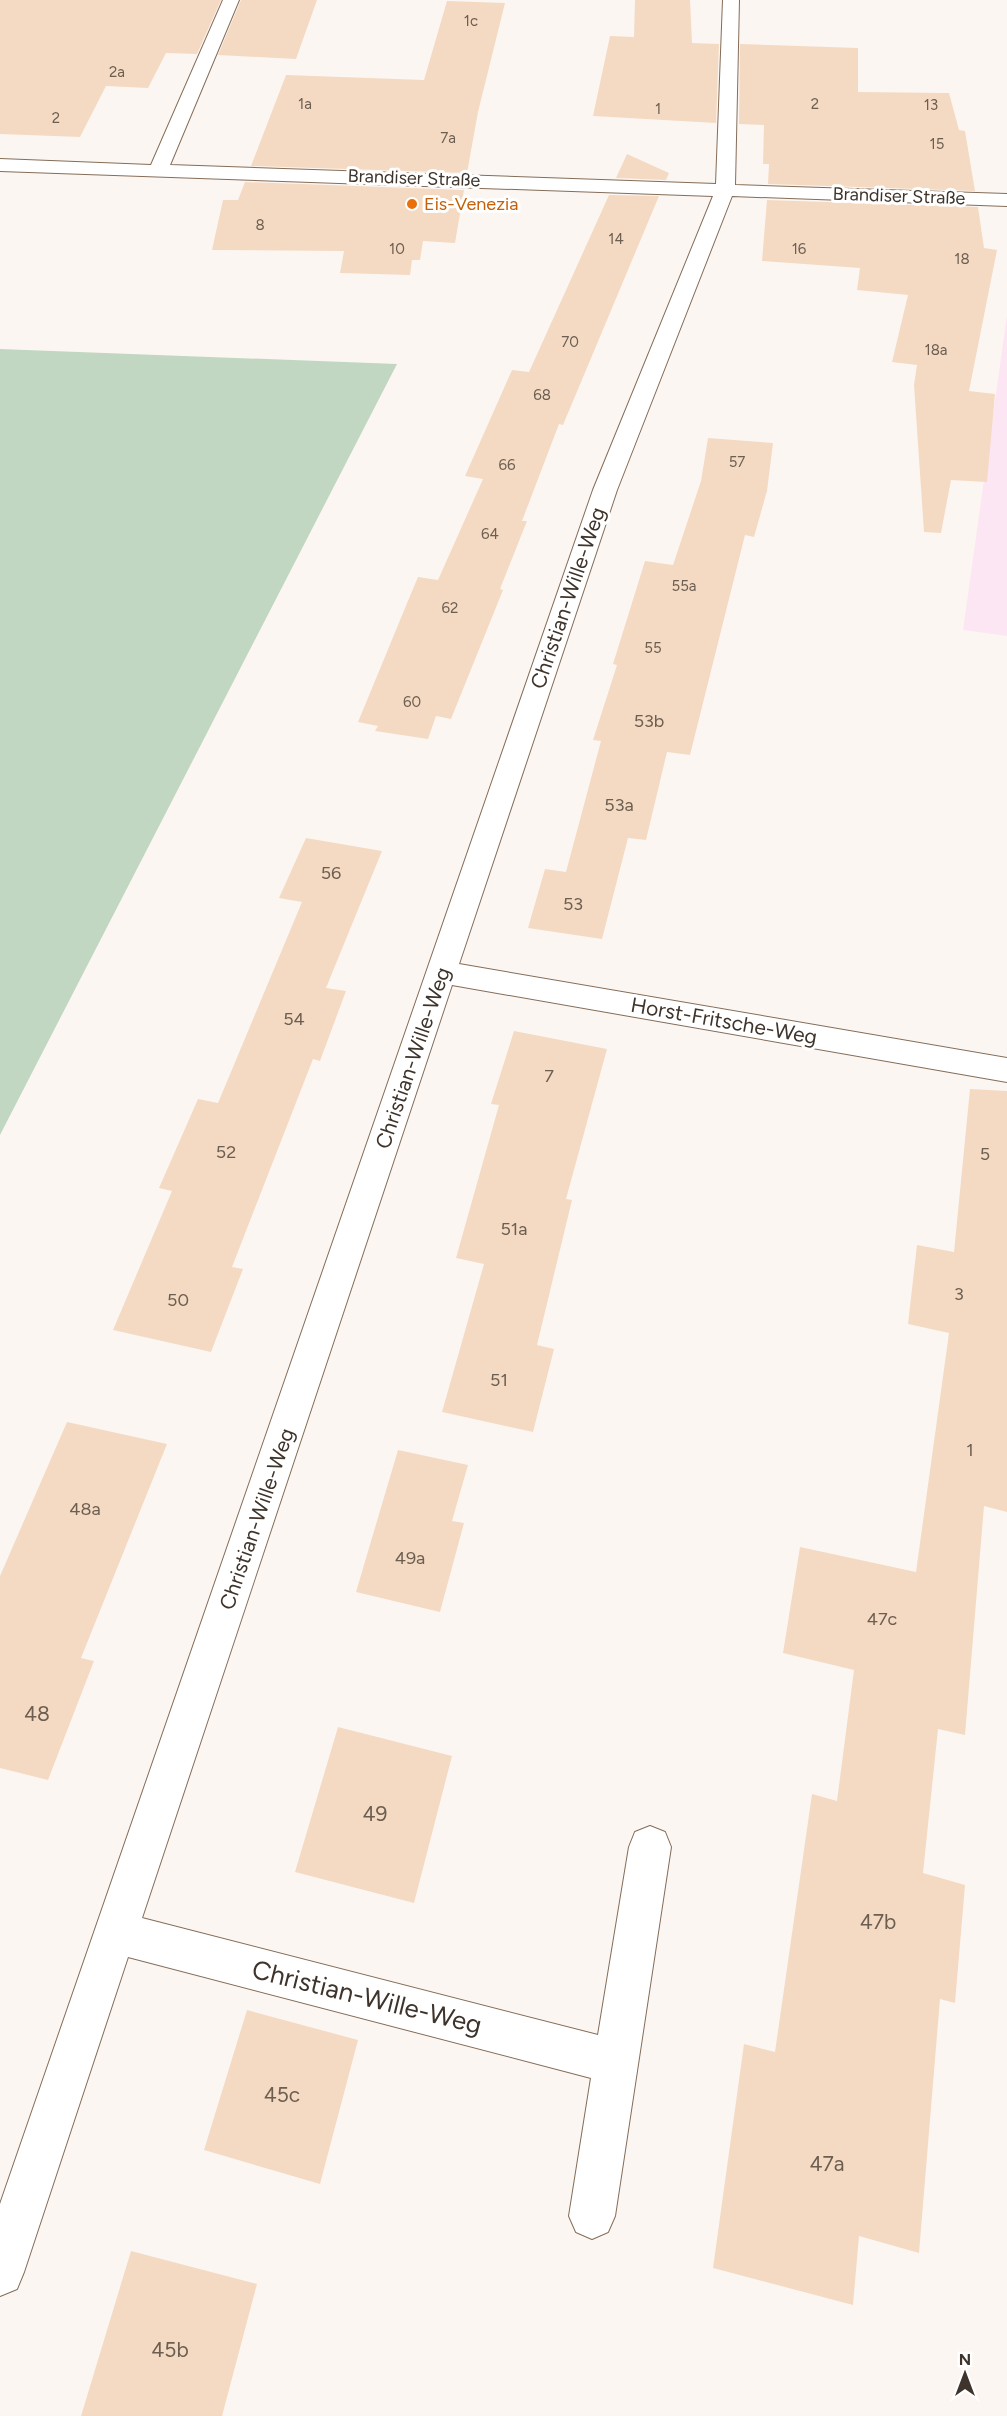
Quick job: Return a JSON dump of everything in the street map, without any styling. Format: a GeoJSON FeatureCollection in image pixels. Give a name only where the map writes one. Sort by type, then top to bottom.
{"type":"FeatureCollection","features":[{"type":"Feature","properties":{"kind":"street"},"geometry":{"type":"LineString","coordinates":[[159,169],[231,0]]}},
{"type":"Feature","properties":{"kind":"street","name":"Christian-Wille-Weg"},"geometry":{"type":"LineString","coordinates":[[0,2272],[117,1933],[605,490],[725,189],[731,0]]}},
{"type":"Feature","properties":{"kind":"street","name":"Brandiser Straße"},"geometry":{"type":"LineString","coordinates":[[0,165],[1007,200]]}},
{"type":"Feature","properties":{"kind":"street","name":"Horst-Fritsche-Weg"},"geometry":{"type":"LineString","coordinates":[[442,972],[1007,1070]]}},
{"type":"Feature","properties":{"kind":"street"},"geometry":{"type":"LineString","coordinates":[[592,2216],[650,1847]]}},
{"type":"Feature","properties":{"kind":"street","name":"Christian-Wille-Weg"},"geometry":{"type":"LineString","coordinates":[[117,1933],[616,2062]]}},
{"type":"Feature","properties":{"kind":"shaded area"},"geometry":{"type":"Polygon","coordinates":[[[1007,315],[1007,636],[963,630],[1007,315]]]}},
{"type":"Feature","properties":{"kind":"green space"},"geometry":{"type":"Polygon","coordinates":[[[0,349],[397,364],[0,1135],[0,349]]]}},
{"type":"Feature","properties":{"kind":"building"},"geometry":{"type":"Polygon","coordinates":[[[0,0],[221,0],[197,54],[166,53],[148,88],[106,86],[80,137],[0,134],[0,0]]]}},
{"type":"Feature","properties":{"kind":"building"},"geometry":{"type":"Polygon","coordinates":[[[241,0],[317,0],[296,59],[218,55],[241,0]]]}},
{"type":"Feature","properties":{"kind":"building"},"geometry":{"type":"Polygon","coordinates":[[[635,0],[690,0],[692,43],[719,44],[716,123],[593,116],[610,36],[634,37],[635,0]]]}},
{"type":"Feature","properties":{"kind":"building"},"geometry":{"type":"Polygon","coordinates":[[[447,1],[505,3],[478,112],[467,173],[251,166],[286,75],[424,80],[447,1]]]}},
{"type":"Feature","properties":{"kind":"building"},"geometry":{"type":"Polygon","coordinates":[[[740,44],[858,48],[858,92],[949,93],[959,130],[965,131],[975,191],[768,184],[769,164],[763,164],[764,125],[739,124],[740,44]]]}},
{"type":"Feature","properties":{"kind":"building"},"geometry":{"type":"Polygon","coordinates":[[[627,154],[669,173],[666,180],[616,178],[627,154]]]}},
{"type":"Feature","properties":{"kind":"building"},"geometry":{"type":"Polygon","coordinates":[[[245,182],[464,190],[455,243],[423,241],[420,260],[412,260],[410,275],[340,273],[344,251],[212,250],[223,200],[238,200],[245,182]]]}},
{"type":"Feature","properties":{"kind":"building"},"geometry":{"type":"Polygon","coordinates":[[[609,195],[659,196],[563,425],[559,424],[522,521],[527,521],[500,589],[503,590],[451,719],[436,716],[428,739],[375,731],[378,726],[358,722],[418,577],[438,580],[483,479],[465,476],[512,370],[529,372],[609,195]]]}},
{"type":"Feature","properties":{"kind":"building"},"geometry":{"type":"Polygon","coordinates":[[[767,200],[978,207],[984,248],[997,250],[969,391],[995,394],[987,482],[951,480],[941,533],[924,532],[914,385],[917,365],[892,362],[908,295],[857,290],[860,268],[762,261],[767,200]]]}},
{"type":"Feature","properties":{"kind":"building"},"geometry":{"type":"Polygon","coordinates":[[[708,438],[773,443],[767,491],[754,537],[745,535],[690,755],[667,752],[646,840],[628,838],[602,939],[528,928],[545,869],[566,872],[601,741],[593,740],[617,665],[613,664],[645,561],[673,565],[701,481],[708,438]]]}},
{"type":"Feature","properties":{"kind":"building"},"geometry":{"type":"Polygon","coordinates":[[[306,838],[382,851],[326,988],[346,991],[320,1061],[313,1059],[232,1267],[243,1269],[211,1352],[113,1330],[172,1191],[159,1188],[198,1099],[218,1103],[302,902],[279,898],[306,838]]]}},
{"type":"Feature","properties":{"kind":"building"},"geometry":{"type":"Polygon","coordinates":[[[514,1031],[607,1049],[566,1199],[572,1200],[537,1345],[554,1349],[533,1432],[442,1412],[484,1264],[456,1258],[499,1105],[491,1104],[514,1031]]]}},
{"type":"Feature","properties":{"kind":"building"},"geometry":{"type":"Polygon","coordinates":[[[970,1089],[1007,1091],[1007,1512],[984,1506],[965,1735],[938,1729],[923,1873],[965,1885],[955,2003],[940,1999],[919,2253],[859,2236],[853,2305],[713,2268],[744,2044],[775,2052],[812,1794],[837,1801],[854,1670],[783,1653],[800,1547],[916,1572],[949,1333],[908,1324],[917,1245],[954,1252],[970,1089]]]}},
{"type":"Feature","properties":{"kind":"building"},"geometry":{"type":"Polygon","coordinates":[[[67,1422],[167,1444],[81,1658],[94,1661],[48,1780],[0,1768],[0,1576],[67,1422]]]}},
{"type":"Feature","properties":{"kind":"building"},"geometry":{"type":"Polygon","coordinates":[[[398,1450],[468,1465],[452,1521],[464,1523],[440,1612],[356,1592],[398,1450]]]}},
{"type":"Feature","properties":{"kind":"building"},"geometry":{"type":"Polygon","coordinates":[[[338,1727],[452,1756],[414,1903],[295,1872],[338,1727]]]}},
{"type":"Feature","properties":{"kind":"building"},"geometry":{"type":"Polygon","coordinates":[[[247,2010],[358,2040],[320,2184],[204,2150],[247,2010]]]}},
{"type":"Feature","properties":{"kind":"building"},"geometry":{"type":"Polygon","coordinates":[[[131,2251],[257,2284],[222,2416],[81,2416],[131,2251]]]}},
{"type":"Feature","properties":{"kind":"place","name":"Eis-Venezia"},"geometry":{"type":"Point","coordinates":[412,204]}}]}
